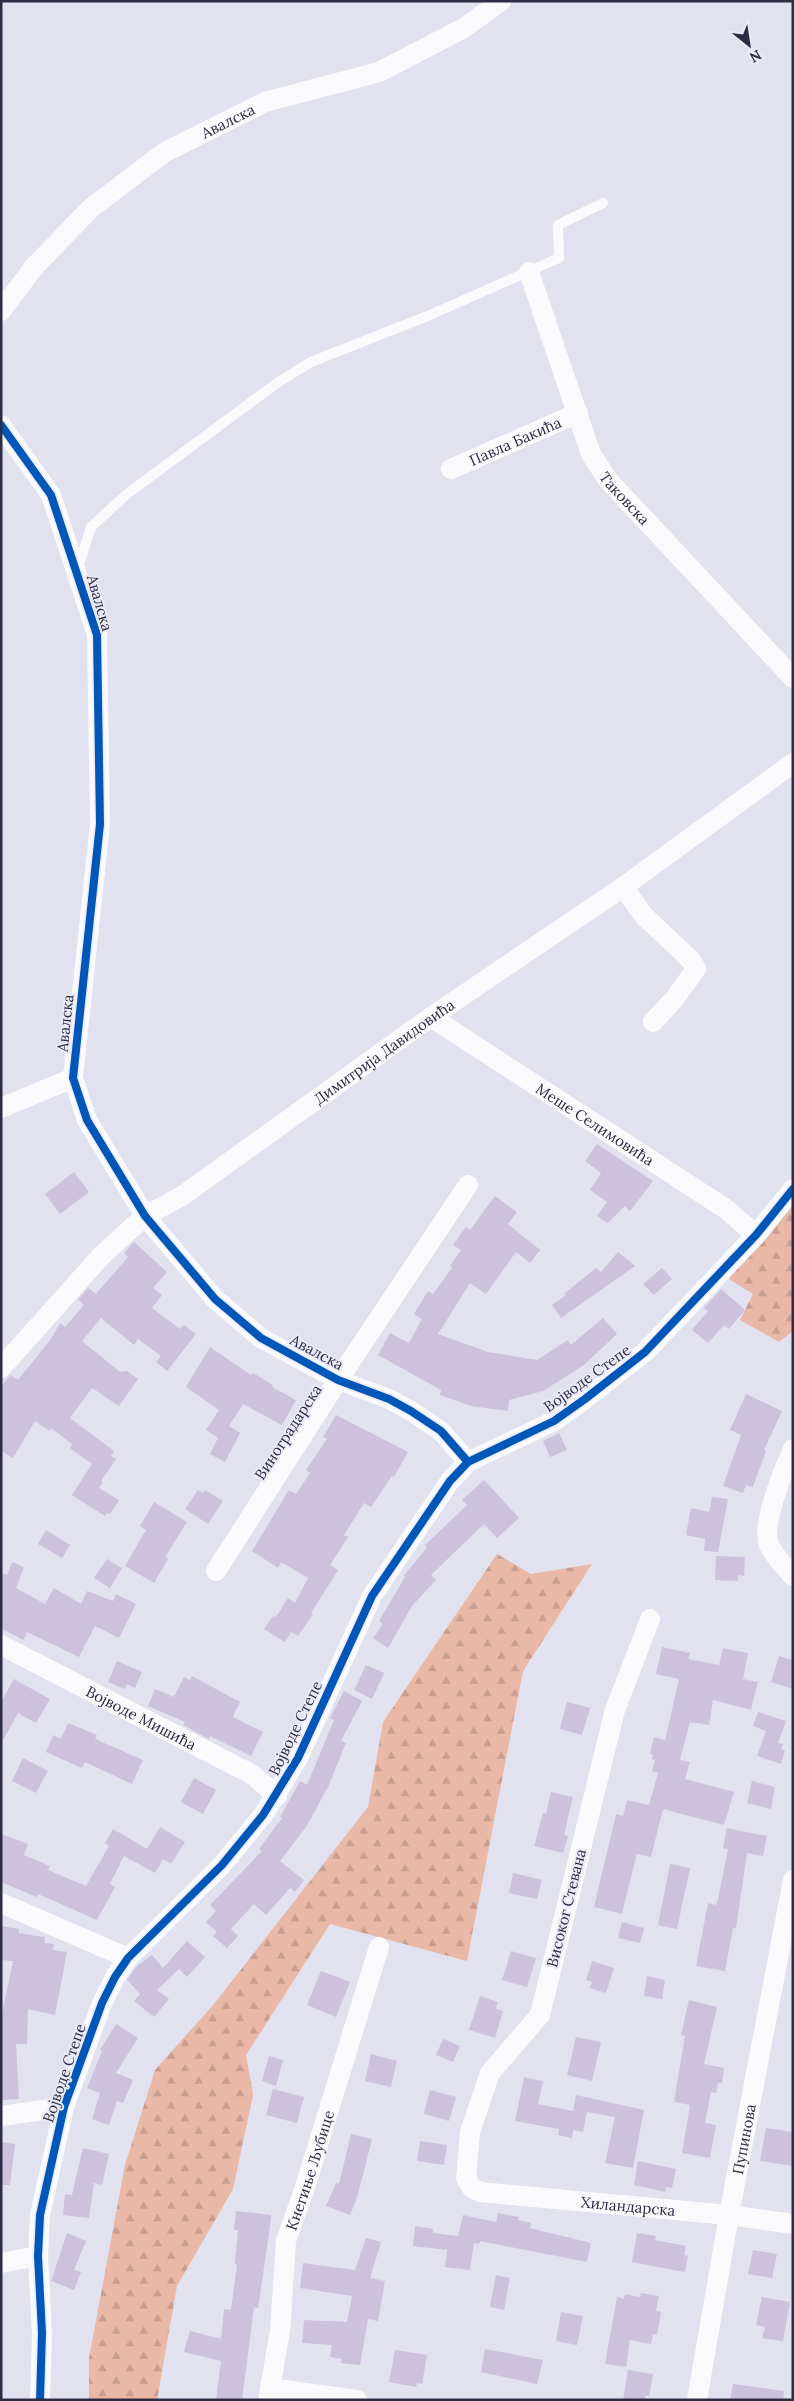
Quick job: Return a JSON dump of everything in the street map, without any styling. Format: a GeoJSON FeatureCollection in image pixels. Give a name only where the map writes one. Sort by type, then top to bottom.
{"type":"FeatureCollection","features":[{"type":"Feature","properties":{"kind":"street","name":"Авалска"},"geometry":{"type":"LineString","coordinates":[[1,311],[34,268],[91,208],[165,152],[265,102],[378,72],[464,28],[501,1]]}},
{"type":"Feature","properties":{"kind":"street","name":"Таковска"},"geometry":{"type":"LineString","coordinates":[[529,272],[591,454],[608,480],[793,678]]}},
{"type":"Feature","properties":{"kind":"street","name":"Павла Бакића"},"geometry":{"type":"LineString","coordinates":[[451,468],[578,413]]}},
{"type":"Feature","properties":{"kind":"street","name":"Авалска"},"geometry":{"type":"LineString","coordinates":[[1,425],[51,496],[97,635],[100,824],[73,1078],[87,1120],[145,1216],[215,1299],[261,1338],[338,1380],[389,1399],[412,1411],[441,1431],[468,1462]]}},
{"type":"Feature","properties":{"kind":"street","name":"Димитрија Давидовића"},"geometry":{"type":"LineString","coordinates":[[1,1368],[102,1255],[145,1216],[182,1196],[431,1017],[623,887],[793,763]]}},
{"type":"Feature","properties":{"kind":"street"},"geometry":{"type":"LineString","coordinates":[[623,887],[644,916],[691,960],[696,969],[675,998],[653,1022]]}},
{"type":"Feature","properties":{"kind":"street","name":"Меше Селимовића"},"geometry":{"type":"LineString","coordinates":[[431,1017],[726,1209],[756,1235]]}},
{"type":"Feature","properties":{"kind":"street"},"geometry":{"type":"LineString","coordinates":[[1,1108],[73,1078]]}},
{"type":"Feature","properties":{"kind":"street","name":"Виноградарска"},"geometry":{"type":"LineString","coordinates":[[216,1571],[338,1380],[468,1185]]}},
{"type":"Feature","properties":{"kind":"street","name":"Војводе Степе"},"geometry":{"type":"LineString","coordinates":[[40,2400],[42,2333],[38,2256],[40,2216],[64,2107],[89,2043],[102,2003],[128,1958],[222,1865],[264,1816],[298,1758],[372,1596],[450,1481],[468,1462],[554,1421],[645,1352],[756,1235],[793,1189]]}},
{"type":"Feature","properties":{"kind":"street"},"geometry":{"type":"LineString","coordinates":[[793,1448],[780,1478],[767,1528],[769,1544],[793,1576]]}},
{"type":"Feature","properties":{"kind":"street","name":"Високог Стевана"},"geometry":{"type":"LineString","coordinates":[[468,2183],[465,2171],[470,2132],[490,2073],[540,2015],[615,1710],[650,1619]]}},
{"type":"Feature","properties":{"kind":"street","name":"Војводе Мишића"},"geometry":{"type":"LineString","coordinates":[[1,1644],[252,1775],[276,1796]]}},
{"type":"Feature","properties":{"kind":"street","name":"Пупинова"},"geometry":{"type":"LineString","coordinates":[[697,2400],[729,2215],[793,1880]]}},
{"type":"Feature","properties":{"kind":"street"},"geometry":{"type":"LineString","coordinates":[[1,1903],[128,1958]]}},
{"type":"Feature","properties":{"kind":"street","name":"Кнегиње Љубице"},"geometry":{"type":"LineString","coordinates":[[269,2394],[280,2331],[286,2241],[305,2187],[379,1947]]}},
{"type":"Feature","properties":{"kind":"street"},"geometry":{"type":"LineString","coordinates":[[1,2116],[64,2107]]}},
{"type":"Feature","properties":{"kind":"street","name":"Хиландарска"},"geometry":{"type":"LineString","coordinates":[[468,2183],[480,2192],[729,2215],[793,2224]]}},
{"type":"Feature","properties":{"kind":"street"},"geometry":{"type":"LineString","coordinates":[[1,2262],[38,2256]]}},
{"type":"Feature","properties":{"kind":"street"},"geometry":{"type":"LineString","coordinates":[[269,2394],[356,2400]]}},
{"type":"Feature","properties":{"kind":"lane"},"geometry":{"type":"LineString","coordinates":[[77,571],[91,527],[127,494],[277,383],[311,362],[430,315],[560,258],[558,225],[603,202]]}},
{"type":"Feature","properties":{"kind":"green space"},"geometry":{"type":"Polygon","coordinates":[[[793,1200],[793,1331],[779,1342],[740,1320],[753,1294],[724,1276],[793,1200]]]}},
{"type":"Feature","properties":{"kind":"green space"},"geometry":{"type":"Polygon","coordinates":[[[497,1554],[531,1574],[592,1564],[523,1671],[467,1961],[330,1924],[246,2055],[253,2095],[233,2189],[177,2286],[157,2400],[89,2400],[89,2358],[125,2165],[155,2070],[214,2004],[368,1807],[383,1722],[497,1554]]]}},
{"type":"Feature","properties":{"kind":"building"},"geometry":{"type":"Polygon","coordinates":[[[597,1144],[653,1181],[630,1211],[625,1206],[608,1223],[597,1216],[607,1202],[590,1190],[601,1173],[585,1161],[597,1144]]]}},
{"type":"Feature","properties":{"kind":"building"},"geometry":{"type":"Polygon","coordinates":[[[74,1172],[89,1192],[60,1214],[45,1194],[74,1172]]]}},
{"type":"Feature","properties":{"kind":"building"},"geometry":{"type":"Polygon","coordinates":[[[495,1196],[517,1212],[508,1224],[540,1250],[530,1263],[516,1252],[486,1294],[470,1283],[438,1334],[488,1352],[537,1360],[568,1340],[571,1345],[603,1318],[617,1334],[584,1365],[543,1391],[509,1400],[508,1411],[471,1406],[440,1395],[441,1390],[378,1355],[390,1333],[409,1343],[422,1319],[414,1314],[428,1291],[433,1294],[452,1268],[450,1266],[461,1250],[453,1245],[466,1227],[470,1230],[495,1196]]]}},
{"type":"Feature","properties":{"kind":"building"},"geometry":{"type":"Polygon","coordinates":[[[134,1242],[167,1272],[153,1288],[162,1295],[152,1308],[180,1329],[184,1325],[196,1334],[167,1371],[156,1362],[161,1356],[138,1339],[134,1345],[101,1318],[82,1341],[120,1372],[127,1371],[138,1379],[119,1406],[92,1388],[70,1418],[114,1451],[111,1456],[116,1459],[101,1481],[103,1482],[99,1488],[119,1500],[110,1514],[106,1513],[105,1516],[72,1495],[92,1464],[70,1448],[72,1444],[51,1428],[49,1431],[35,1421],[13,1458],[1,1451],[1,1386],[11,1375],[18,1380],[51,1339],[60,1323],[65,1327],[84,1305],[78,1300],[88,1288],[96,1294],[128,1257],[124,1253],[134,1242]]]}},
{"type":"Feature","properties":{"kind":"building"},"geometry":{"type":"Polygon","coordinates":[[[618,1252],[635,1266],[561,1318],[552,1305],[596,1268],[601,1272],[618,1252]]]}},
{"type":"Feature","properties":{"kind":"building"},"geometry":{"type":"Polygon","coordinates":[[[662,1268],[672,1279],[654,1295],[643,1284],[662,1268]]]}},
{"type":"Feature","properties":{"kind":"building"},"geometry":{"type":"Polygon","coordinates":[[[721,1289],[745,1310],[729,1329],[724,1325],[708,1343],[692,1330],[708,1311],[704,1308],[721,1289]]]}},
{"type":"Feature","properties":{"kind":"building"},"geometry":{"type":"Polygon","coordinates":[[[210,1347],[251,1375],[253,1373],[273,1385],[272,1387],[296,1400],[282,1425],[243,1404],[229,1426],[240,1433],[225,1462],[210,1454],[218,1438],[206,1430],[219,1410],[186,1387],[210,1347]]]}},
{"type":"Feature","properties":{"kind":"building"},"geometry":{"type":"Polygon","coordinates":[[[746,1394],[782,1411],[764,1450],[766,1451],[753,1487],[746,1485],[743,1493],[723,1486],[741,1435],[730,1430],[746,1394]]]}},
{"type":"Feature","properties":{"kind":"building"},"geometry":{"type":"Polygon","coordinates":[[[336,1415],[408,1452],[394,1477],[392,1476],[371,1507],[364,1503],[344,1535],[348,1537],[330,1565],[338,1570],[311,1613],[313,1614],[298,1636],[291,1632],[285,1642],[264,1629],[273,1616],[276,1617],[288,1598],[295,1603],[308,1578],[281,1562],[278,1568],[252,1551],[289,1490],[296,1494],[310,1473],[306,1470],[327,1439],[323,1437],[336,1415]]]}},
{"type":"Feature","properties":{"kind":"building"},"geometry":{"type":"Polygon","coordinates":[[[559,1433],[567,1450],[550,1457],[543,1441],[559,1433]]]}},
{"type":"Feature","properties":{"kind":"building"},"geometry":{"type":"Polygon","coordinates":[[[484,1480],[519,1518],[497,1538],[484,1524],[431,1575],[436,1580],[412,1606],[388,1648],[373,1638],[383,1624],[379,1621],[405,1577],[404,1575],[427,1548],[425,1545],[467,1505],[462,1500],[484,1480]]]}},
{"type":"Feature","properties":{"kind":"building"},"geometry":{"type":"Polygon","coordinates":[[[198,1490],[203,1493],[205,1490],[223,1501],[208,1524],[185,1509],[198,1490]]]}},
{"type":"Feature","properties":{"kind":"building"},"geometry":{"type":"Polygon","coordinates":[[[712,1497],[728,1499],[718,1552],[704,1551],[705,1539],[686,1535],[691,1508],[709,1512],[712,1497]]]}},
{"type":"Feature","properties":{"kind":"building"},"geometry":{"type":"Polygon","coordinates":[[[154,1502],[187,1522],[165,1557],[168,1559],[154,1583],[125,1566],[146,1530],[140,1526],[154,1502]]]}},
{"type":"Feature","properties":{"kind":"building"},"geometry":{"type":"Polygon","coordinates":[[[46,1530],[70,1545],[62,1558],[38,1544],[46,1530]]]}},
{"type":"Feature","properties":{"kind":"building"},"geometry":{"type":"Polygon","coordinates":[[[716,1556],[745,1557],[744,1576],[738,1575],[738,1581],[715,1580],[716,1556]]]}},
{"type":"Feature","properties":{"kind":"building"},"geometry":{"type":"Polygon","coordinates":[[[107,1559],[122,1568],[110,1588],[94,1578],[107,1559]]]}},
{"type":"Feature","properties":{"kind":"building"},"geometry":{"type":"Polygon","coordinates":[[[12,1562],[24,1567],[16,1588],[45,1604],[54,1588],[81,1604],[87,1591],[113,1601],[116,1594],[136,1604],[119,1638],[95,1626],[79,1657],[27,1632],[23,1640],[1,1628],[1,1573],[7,1575],[12,1562]]]}},
{"type":"Feature","properties":{"kind":"building"},"geometry":{"type":"Polygon","coordinates":[[[662,1647],[690,1653],[688,1659],[719,1665],[723,1648],[748,1653],[743,1679],[758,1682],[751,1710],[713,1700],[709,1725],[690,1722],[680,1760],[690,1762],[685,1779],[734,1792],[724,1825],[663,1809],[651,1857],[637,1854],[622,1914],[594,1907],[616,1814],[623,1816],[627,1800],[649,1805],[658,1773],[652,1771],[655,1760],[652,1759],[653,1755],[650,1754],[654,1737],[665,1740],[679,1679],[656,1674],[662,1647]]]}},
{"type":"Feature","properties":{"kind":"building"},"geometry":{"type":"Polygon","coordinates":[[[779,1656],[793,1660],[793,1689],[771,1682],[779,1656]]]}},
{"type":"Feature","properties":{"kind":"building"},"geometry":{"type":"Polygon","coordinates":[[[117,1661],[142,1672],[135,1688],[127,1684],[125,1689],[108,1682],[117,1661]]]}},
{"type":"Feature","properties":{"kind":"building"},"geometry":{"type":"Polygon","coordinates":[[[366,1665],[384,1673],[372,1699],[354,1690],[366,1665]]]}},
{"type":"Feature","properties":{"kind":"building"},"geometry":{"type":"Polygon","coordinates":[[[192,1676],[240,1702],[233,1717],[263,1732],[251,1756],[210,1736],[209,1739],[183,1725],[185,1722],[148,1706],[155,1689],[174,1697],[184,1677],[190,1680],[192,1676]]]}},
{"type":"Feature","properties":{"kind":"building"},"geometry":{"type":"Polygon","coordinates":[[[14,1679],[50,1699],[36,1723],[18,1713],[1,1744],[1,1702],[14,1679]]]}},
{"type":"Feature","properties":{"kind":"building"},"geometry":{"type":"Polygon","coordinates":[[[344,1691],[362,1701],[341,1741],[346,1743],[328,1787],[306,1827],[280,1861],[304,1880],[295,1892],[290,1888],[266,1915],[254,1904],[231,1929],[238,1936],[227,1948],[213,1936],[217,1932],[206,1922],[216,1911],[210,1905],[262,1851],[259,1849],[282,1818],[280,1817],[300,1781],[307,1785],[334,1720],[330,1718],[344,1691]]]}},
{"type":"Feature","properties":{"kind":"building"},"geometry":{"type":"Polygon","coordinates":[[[567,1702],[590,1708],[582,1735],[560,1729],[567,1702]]]}},
{"type":"Feature","properties":{"kind":"building"},"geometry":{"type":"Polygon","coordinates":[[[758,1712],[786,1721],[778,1743],[783,1744],[781,1749],[785,1751],[781,1764],[757,1756],[766,1731],[753,1726],[758,1712]]]}},
{"type":"Feature","properties":{"kind":"building"},"geometry":{"type":"Polygon","coordinates":[[[68,1723],[97,1735],[95,1739],[143,1760],[132,1784],[85,1762],[82,1768],[46,1752],[53,1735],[61,1739],[68,1723]]]}},
{"type":"Feature","properties":{"kind":"building"},"geometry":{"type":"Polygon","coordinates":[[[23,1758],[48,1771],[36,1793],[12,1781],[23,1758]]]}},
{"type":"Feature","properties":{"kind":"building"},"geometry":{"type":"Polygon","coordinates":[[[194,1778],[216,1790],[203,1814],[181,1802],[194,1778]]]}},
{"type":"Feature","properties":{"kind":"building"},"geometry":{"type":"Polygon","coordinates":[[[752,1781],[775,1787],[771,1809],[747,1803],[752,1781]]]}},
{"type":"Feature","properties":{"kind":"building"},"geometry":{"type":"Polygon","coordinates":[[[551,1792],[573,1797],[564,1835],[568,1836],[563,1853],[534,1846],[543,1813],[546,1814],[551,1792]]]}},
{"type":"Feature","properties":{"kind":"building"},"geometry":{"type":"Polygon","coordinates":[[[160,1827],[185,1842],[171,1864],[163,1859],[155,1873],[124,1856],[110,1884],[115,1887],[97,1920],[38,1894],[37,1897],[1,1882],[1,1834],[28,1844],[24,1855],[50,1866],[48,1870],[86,1886],[109,1846],[105,1843],[113,1829],[147,1849],[160,1827]]]}},
{"type":"Feature","properties":{"kind":"building"},"geometry":{"type":"Polygon","coordinates":[[[727,1828],[767,1836],[763,1856],[747,1853],[736,1928],[733,1928],[725,1971],[696,1966],[708,1903],[716,1905],[718,1899],[728,1849],[723,1848],[727,1828]]]}},
{"type":"Feature","properties":{"kind":"building"},"geometry":{"type":"Polygon","coordinates":[[[670,1864],[690,1868],[677,1929],[658,1925],[670,1864]]]}},
{"type":"Feature","properties":{"kind":"building"},"geometry":{"type":"Polygon","coordinates":[[[513,1873],[542,1880],[537,1899],[509,1893],[513,1873]]]}},
{"type":"Feature","properties":{"kind":"building"},"geometry":{"type":"Polygon","coordinates":[[[622,1922],[644,1928],[640,1943],[618,1938],[622,1922]]]}},
{"type":"Feature","properties":{"kind":"building"},"geometry":{"type":"Polygon","coordinates":[[[1,1926],[19,1929],[19,1933],[45,1937],[44,1943],[54,1944],[53,1950],[67,1952],[55,2015],[28,2009],[27,2044],[16,2044],[19,2099],[1,2100],[1,2019],[13,1961],[1,1960],[1,1926]]]}},
{"type":"Feature","properties":{"kind":"building"},"geometry":{"type":"Polygon","coordinates":[[[187,1941],[205,1957],[187,1977],[179,1969],[157,1990],[169,1999],[154,2017],[134,2001],[140,1994],[127,1980],[137,1966],[152,1955],[163,1968],[187,1941]]]}},
{"type":"Feature","properties":{"kind":"building"},"geometry":{"type":"Polygon","coordinates":[[[511,1951],[536,1958],[527,1987],[502,1980],[511,1951]]]}},
{"type":"Feature","properties":{"kind":"building"},"geometry":{"type":"Polygon","coordinates":[[[592,1961],[614,1968],[606,1993],[590,1988],[592,1982],[586,1980],[592,1961]]]}},
{"type":"Feature","properties":{"kind":"building"},"geometry":{"type":"Polygon","coordinates":[[[321,1971],[350,1982],[336,2017],[307,2005],[321,1971]]]}},
{"type":"Feature","properties":{"kind":"building"},"geometry":{"type":"Polygon","coordinates":[[[647,1976],[665,1980],[662,1999],[644,1996],[647,1976]]]}},
{"type":"Feature","properties":{"kind":"building"},"geometry":{"type":"Polygon","coordinates":[[[480,1996],[498,2002],[496,2009],[503,2011],[495,2038],[469,2030],[480,1996]]]}},
{"type":"Feature","properties":{"kind":"building"},"geometry":{"type":"Polygon","coordinates":[[[689,2000],[717,2007],[704,2064],[724,2068],[722,2083],[718,2083],[716,2093],[711,2092],[705,2123],[716,2125],[710,2158],[682,2153],[690,2105],[674,2102],[685,2036],[681,2035],[689,2000]]]}},
{"type":"Feature","properties":{"kind":"building"},"geometry":{"type":"Polygon","coordinates":[[[116,2024],[138,2038],[116,2073],[133,2080],[123,2103],[117,2101],[109,2125],[92,2119],[100,2093],[87,2088],[102,2051],[100,2050],[116,2024]]]}},
{"type":"Feature","properties":{"kind":"building"},"geometry":{"type":"Polygon","coordinates":[[[576,2037],[601,2042],[592,2081],[567,2075],[576,2037]]]}},
{"type":"Feature","properties":{"kind":"building"},"geometry":{"type":"Polygon","coordinates":[[[443,2039],[460,2046],[453,2062],[436,2055],[443,2039]]]}},
{"type":"Feature","properties":{"kind":"building"},"geometry":{"type":"Polygon","coordinates":[[[371,2054],[397,2061],[391,2087],[365,2081],[371,2054]]]}},
{"type":"Feature","properties":{"kind":"building"},"geometry":{"type":"Polygon","coordinates":[[[269,2056],[283,2060],[276,2086],[262,2081],[269,2056]]]}},
{"type":"Feature","properties":{"kind":"building"},"geometry":{"type":"Polygon","coordinates":[[[524,2077],[543,2081],[538,2104],[573,2111],[576,2095],[644,2110],[633,2168],[605,2163],[615,2117],[587,2112],[583,2132],[573,2130],[572,2138],[558,2135],[559,2129],[515,2121],[524,2077]]]}},
{"type":"Feature","properties":{"kind":"building"},"geometry":{"type":"Polygon","coordinates":[[[273,2089],[304,2097],[297,2123],[266,2115],[273,2089]]]}},
{"type":"Feature","properties":{"kind":"building"},"geometry":{"type":"Polygon","coordinates":[[[430,2090],[456,2097],[449,2121],[424,2114],[430,2090]]]}},
{"type":"Feature","properties":{"kind":"building"},"geometry":{"type":"Polygon","coordinates":[[[766,2128],[793,2132],[793,2166],[760,2161],[766,2128]]]}},
{"type":"Feature","properties":{"kind":"building"},"geometry":{"type":"Polygon","coordinates":[[[351,2134],[372,2139],[357,2198],[350,2215],[326,2206],[336,2183],[339,2184],[351,2134]]]}},
{"type":"Feature","properties":{"kind":"building"},"geometry":{"type":"Polygon","coordinates":[[[420,2141],[447,2145],[444,2165],[417,2161],[420,2141]]]}},
{"type":"Feature","properties":{"kind":"building"},"geometry":{"type":"Polygon","coordinates":[[[1,2142],[15,2144],[10,2185],[1,2185],[1,2142]]]}},
{"type":"Feature","properties":{"kind":"building"},"geometry":{"type":"Polygon","coordinates":[[[83,2148],[109,2154],[102,2185],[94,2183],[89,2218],[63,2215],[65,2194],[72,2195],[83,2148]]]}},
{"type":"Feature","properties":{"kind":"building"},"geometry":{"type":"Polygon","coordinates":[[[638,2161],[676,2169],[672,2188],[666,2187],[665,2192],[634,2185],[638,2161]]]}},
{"type":"Feature","properties":{"kind":"building"},"geometry":{"type":"Polygon","coordinates":[[[236,2211],[271,2215],[269,2234],[258,2308],[254,2307],[242,2400],[216,2400],[221,2361],[184,2352],[190,2331],[221,2339],[224,2309],[231,2310],[237,2265],[235,2264],[238,2230],[234,2230],[236,2211]]]}},
{"type":"Feature","properties":{"kind":"building"},"geometry":{"type":"Polygon","coordinates":[[[498,2213],[519,2217],[518,2220],[531,2223],[530,2228],[591,2243],[587,2262],[480,2241],[479,2244],[474,2243],[470,2270],[445,2267],[447,2250],[413,2246],[415,2226],[433,2229],[433,2233],[458,2236],[463,2215],[496,2222],[498,2213]]]}},
{"type":"Feature","properties":{"kind":"building"},"geometry":{"type":"Polygon","coordinates":[[[67,2233],[86,2241],[74,2270],[81,2272],[74,2290],[51,2281],[67,2233]]]}},
{"type":"Feature","properties":{"kind":"building"},"geometry":{"type":"Polygon","coordinates":[[[637,2233],[656,2236],[655,2240],[686,2246],[684,2255],[688,2256],[685,2272],[632,2262],[637,2233]]]}},
{"type":"Feature","properties":{"kind":"building"},"geometry":{"type":"Polygon","coordinates":[[[366,2238],[381,2242],[370,2278],[385,2281],[378,2321],[368,2319],[360,2365],[341,2363],[342,2359],[330,2357],[332,2345],[302,2343],[304,2320],[347,2322],[352,2296],[300,2288],[303,2263],[355,2270],[366,2238]]]}},
{"type":"Feature","properties":{"kind":"building"},"geometry":{"type":"Polygon","coordinates":[[[753,2250],[777,2254],[772,2278],[748,2274],[753,2250]]]}},
{"type":"Feature","properties":{"kind":"building"},"geometry":{"type":"Polygon","coordinates":[[[496,2275],[510,2278],[504,2310],[490,2307],[496,2275]]]}},
{"type":"Feature","properties":{"kind":"building"},"geometry":{"type":"Polygon","coordinates":[[[641,2293],[659,2296],[656,2311],[661,2312],[657,2335],[653,2334],[651,2344],[630,2340],[626,2367],[605,2364],[617,2297],[624,2299],[625,2294],[640,2297],[641,2293]]]}},
{"type":"Feature","properties":{"kind":"building"},"geometry":{"type":"Polygon","coordinates":[[[762,2297],[790,2302],[783,2341],[762,2338],[765,2327],[756,2325],[762,2297]]]}},
{"type":"Feature","properties":{"kind":"building"},"geometry":{"type":"Polygon","coordinates":[[[561,2312],[583,2316],[577,2345],[556,2341],[561,2312]]]}},
{"type":"Feature","properties":{"kind":"building"},"geometry":{"type":"Polygon","coordinates":[[[485,2349],[543,2360],[537,2384],[481,2372],[485,2349]]]}},
{"type":"Feature","properties":{"kind":"building"},"geometry":{"type":"Polygon","coordinates":[[[395,2350],[427,2355],[422,2384],[417,2383],[416,2387],[389,2382],[395,2350]]]}},
{"type":"Feature","properties":{"kind":"building"},"geometry":{"type":"Polygon","coordinates":[[[628,2370],[653,2374],[649,2396],[645,2396],[645,2400],[623,2400],[628,2370]]]}},
{"type":"Feature","properties":{"kind":"building"},"geometry":{"type":"Polygon","coordinates":[[[733,2384],[784,2391],[783,2400],[730,2400],[733,2384]]]}},
{"type":"Feature","properties":{"kind":"cycle path"},"geometry":{"type":"LineString","coordinates":[[1,425],[51,495],[97,635],[100,824],[73,1078],[87,1120],[145,1216],[215,1299],[261,1338],[338,1380],[389,1399],[411,1411],[441,1431],[468,1462]]}},
{"type":"Feature","properties":{"kind":"cycle path"},"geometry":{"type":"LineString","coordinates":[[40,2400],[42,2333],[38,2256],[40,2215],[64,2107],[102,2003],[115,1977],[128,1958],[222,1865],[263,1815],[298,1758],[372,1596],[450,1481],[468,1462],[554,1421],[645,1352],[756,1235],[793,1189]]}}]}
